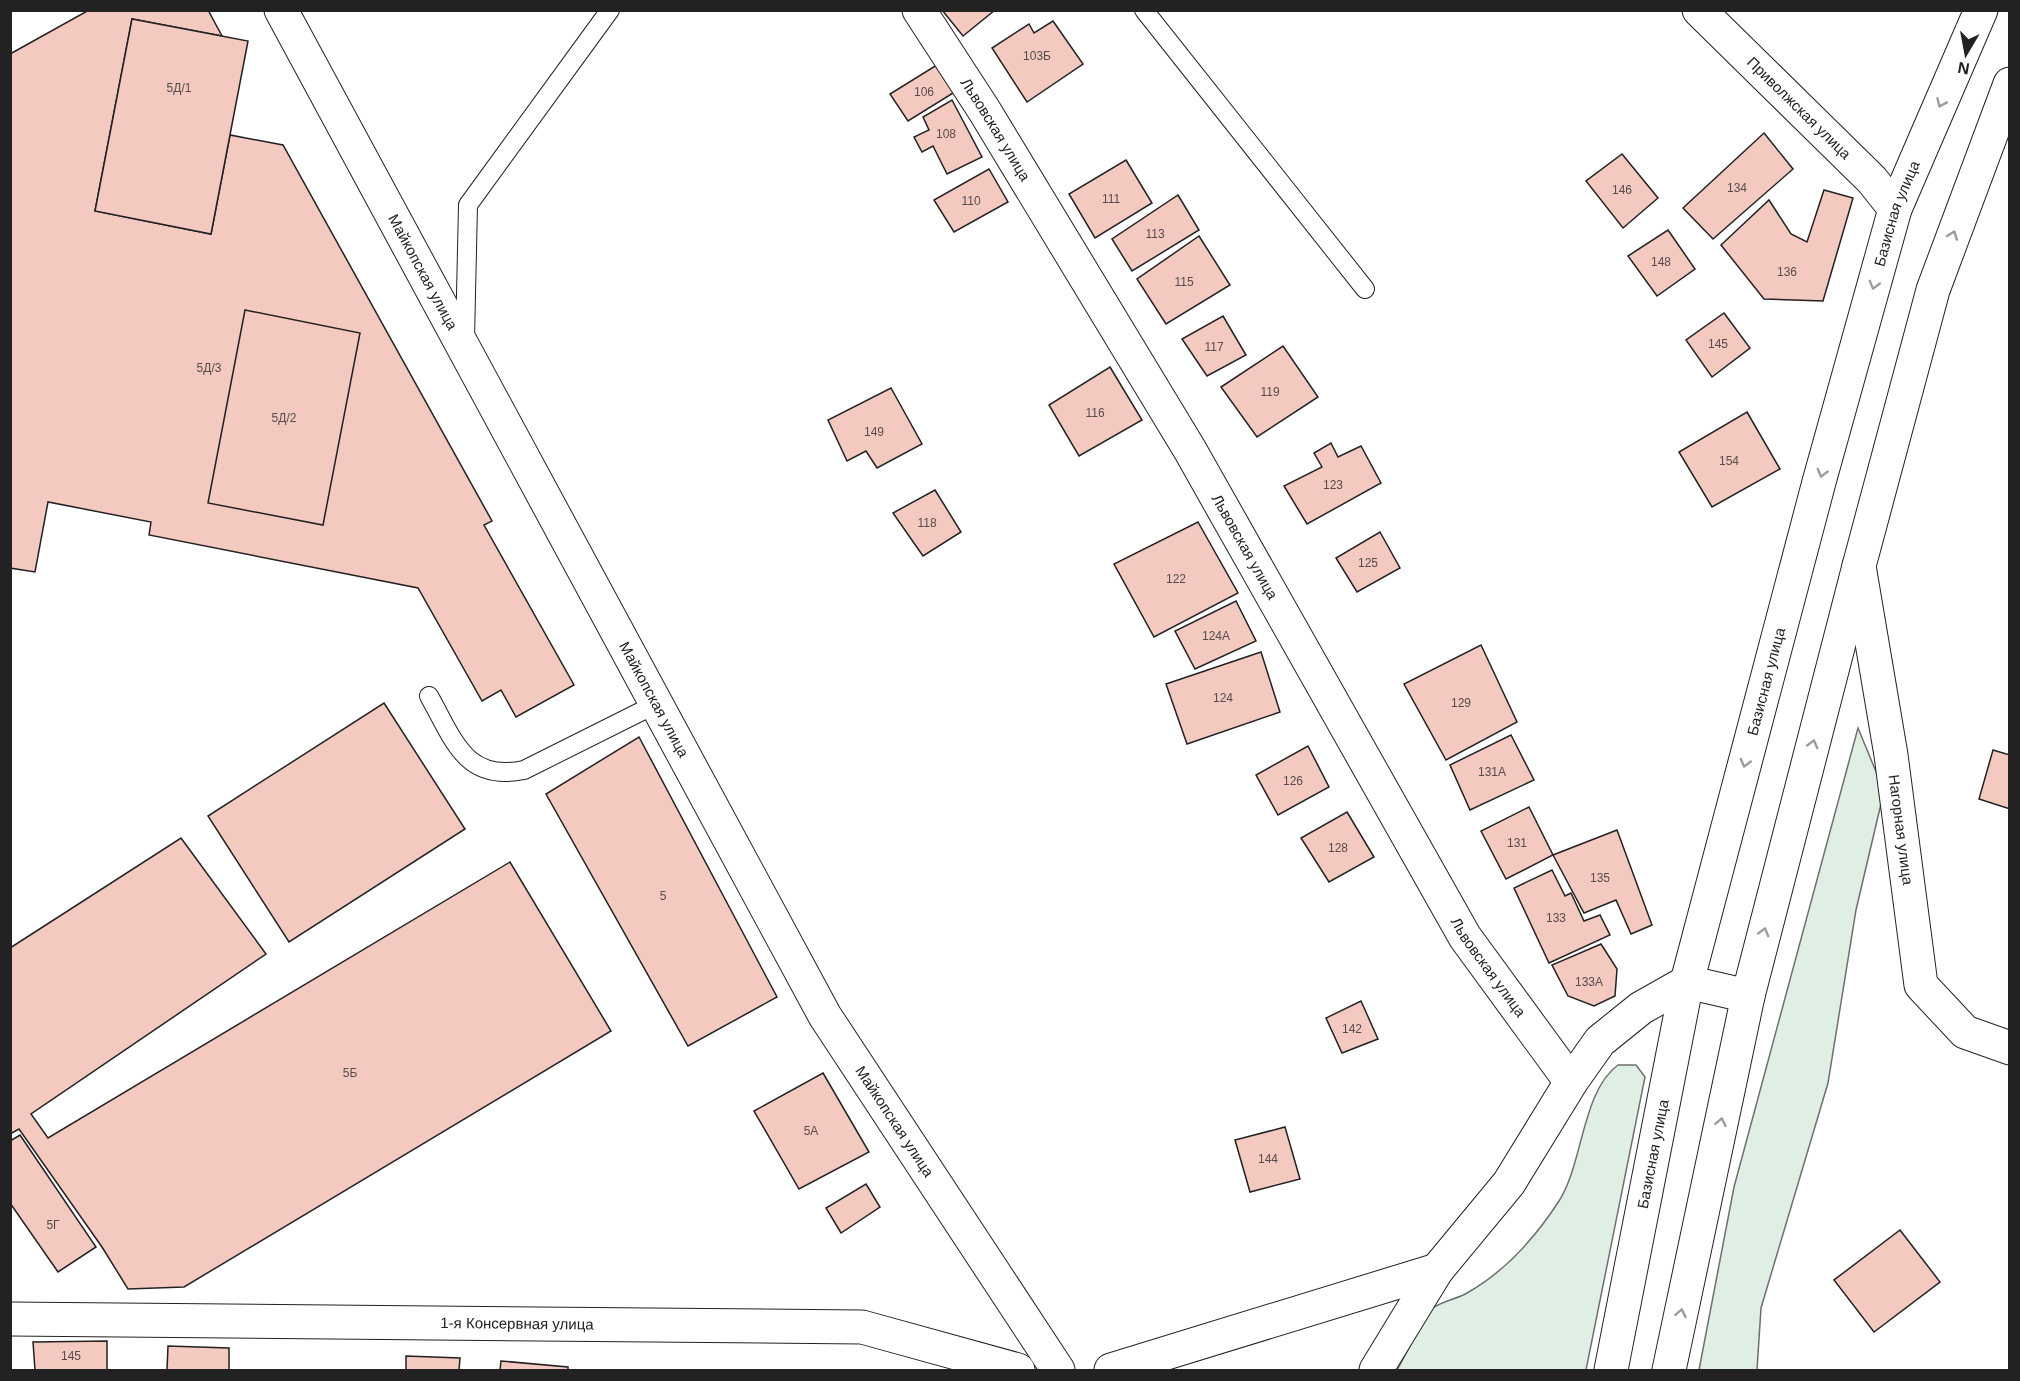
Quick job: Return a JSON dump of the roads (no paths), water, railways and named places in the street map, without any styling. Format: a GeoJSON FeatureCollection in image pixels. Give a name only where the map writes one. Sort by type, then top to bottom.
{"type":"FeatureCollection","features":[{"type":"Feature","properties":{"kind":"street","name":"Майкопская улица"},"geometry":{"type":"LineString","coordinates":[[281,10],[825,1016],[1058,1371]]}},
{"type":"Feature","properties":{"kind":"street","name":"Львовская улица"},"geometry":{"type":"LineString","coordinates":[[919,10],[984,110],[1190,450],[1465,938],[1571,1082]]}},
{"type":"Feature","properties":{"kind":"street","name":"Приволжская улица"},"geometry":{"type":"LineString","coordinates":[[1699,10],[1872,180],[1894,209]]}},
{"type":"Feature","properties":{"kind":"street","name":"Базисная улица"},"geometry":{"type":"LineString","coordinates":[[1611,1371],[1687,982],[1894,209],[1981,10]]}},
{"type":"Feature","properties":{"kind":"street"},"geometry":{"type":"LineString","coordinates":[[1669,1371],[1748,996],[1859,566],[1933,290],[2010,84]]}},
{"type":"Feature","properties":{"kind":"street","name":"Нагорная улица"},"geometry":{"type":"LineString","coordinates":[[1859,566],[1891,755],[1921,985],[1965,1032],[2010,1048]]}},
{"type":"Feature","properties":{"kind":"street"},"geometry":{"type":"LineString","coordinates":[[1376,1371],[1437,1270],[1509,1183],[1571,1082],[1600,1041],[1641,1008],[1687,982],[1748,996]]}},
{"type":"Feature","properties":{"kind":"street"},"geometry":{"type":"LineString","coordinates":[[1111,1371],[1437,1270]]}},
{"type":"Feature","properties":{"kind":"street","name":"1-я Консервная улица"},"geometry":{"type":"LineString","coordinates":[[10,1318],[862,1327],[1018,1371]]}},
{"type":"Feature","properties":{"kind":"lane"},"geometry":{"type":"LineString","coordinates":[[465,350],[468,205],[610,10]]}},
{"type":"Feature","properties":{"kind":"lane"},"geometry":{"type":"LineString","coordinates":[[1144,10],[1365,289]]}},
{"type":"Feature","properties":{"kind":"lane"},"geometry":{"type":"LineString","coordinates":[[429,696],[459,749],[477,767],[502,774],[524,770],[656,704]]}}]}
